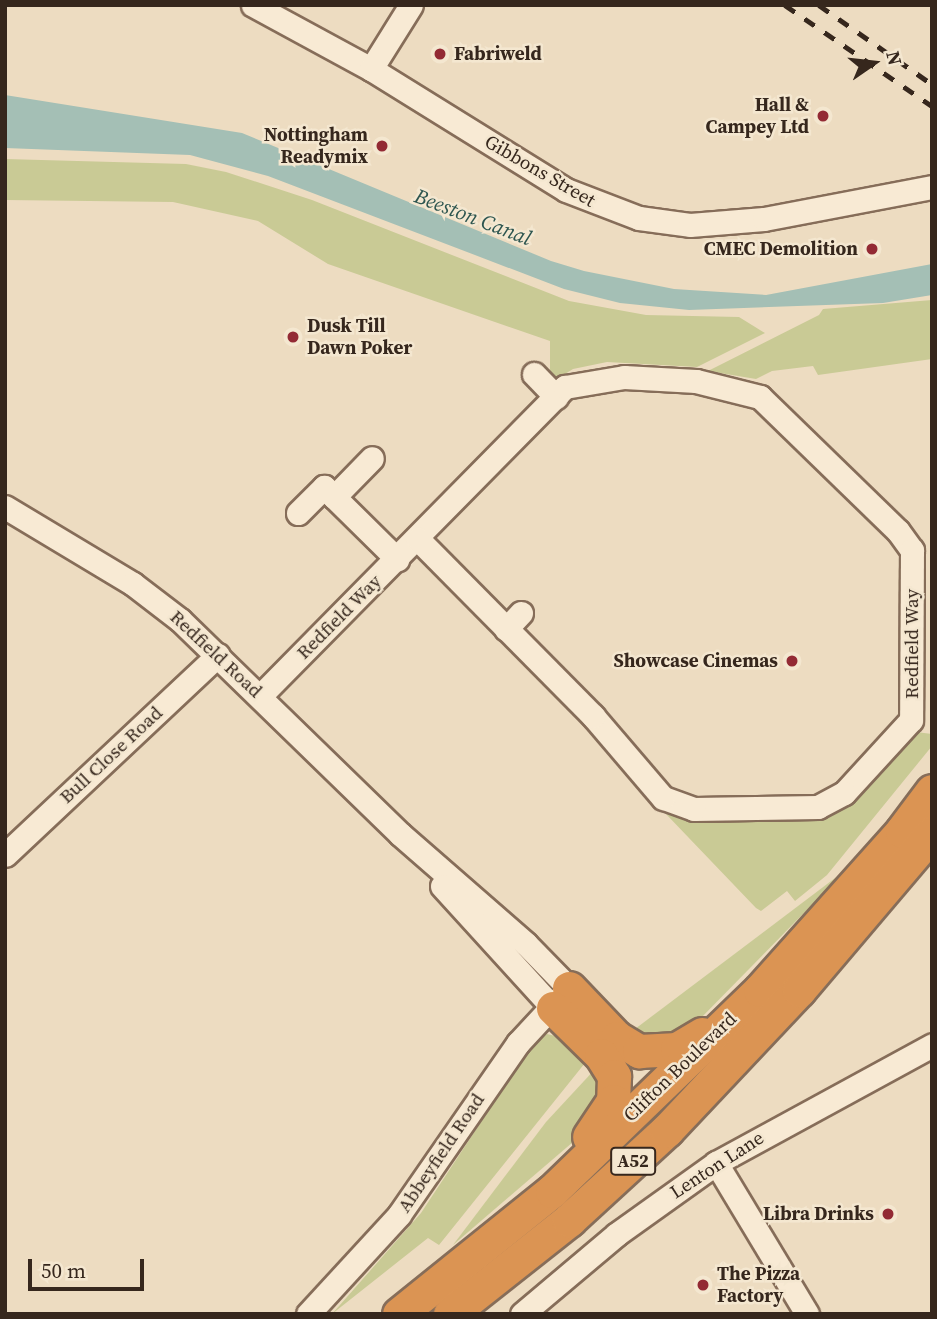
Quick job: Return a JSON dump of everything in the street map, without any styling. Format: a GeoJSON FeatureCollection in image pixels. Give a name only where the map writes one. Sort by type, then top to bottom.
{"type":"FeatureCollection","features":[{"type":"Feature","properties":{"kind":"highway","name":"Clifton Boulevard"},"geometry":{"type":"LineString","coordinates":[[399,1314],[552,1191],[760,990],[902,831],[932,791]]}},
{"type":"Feature","properties":{"kind":"highway","name":"Clifton Boulevard"},"geometry":{"type":"LineString","coordinates":[[450,1314],[569,1220],[667,1130],[799,989],[932,833]]}},
{"type":"Feature","properties":{"kind":"highway"},"geometry":{"type":"LineString","coordinates":[[561,998],[639,1051],[654,1052],[677,1049],[701,1035],[760,990]]}},
{"type":"Feature","properties":{"kind":"highway"},"geometry":{"type":"LineString","coordinates":[[552,1191],[613,1101],[614,1076],[561,998]]}},
{"type":"Feature","properties":{"kind":"street","name":"Gibbons Street"},"geometry":{"type":"LineString","coordinates":[[253,5],[371,69],[565,190],[639,218],[690,225],[764,219],[932,187]]}},
{"type":"Feature","properties":{"kind":"street"},"geometry":{"type":"LineString","coordinates":[[371,69],[411,5]]}},
{"type":"Feature","properties":{"kind":"street"},"geometry":{"type":"LineString","coordinates":[[534,374],[556,397]]}},
{"type":"Feature","properties":{"kind":"street","name":"Redfield Way"},"geometry":{"type":"LineString","coordinates":[[261,695],[418,540],[565,387],[624,377],[696,381],[760,397],[891,524],[912,551],[911,720],[844,793],[818,807],[694,809],[663,798],[514,621],[418,540]]}},
{"type":"Feature","properties":{"kind":"street"},"geometry":{"type":"LineString","coordinates":[[334,496],[372,458]]}},
{"type":"Feature","properties":{"kind":"street"},"geometry":{"type":"LineString","coordinates":[[298,513],[324,487],[397,559]]}},
{"type":"Feature","properties":{"kind":"street","name":"Redfield Road"},"geometry":{"type":"LineString","coordinates":[[5,507],[133,584],[218,655],[400,834],[473,925],[561,998]]}},
{"type":"Feature","properties":{"kind":"street","name":"Bull Close Road"},"geometry":{"type":"LineString","coordinates":[[5,855],[218,655]]}},
{"type":"Feature","properties":{"kind":"street","name":"Abbeyfield Road"},"geometry":{"type":"LineString","coordinates":[[308,1314],[399,1215],[510,1054],[561,998]]}},
{"type":"Feature","properties":{"kind":"street","name":"Lenton Lane"},"geometry":{"type":"LineString","coordinates":[[522,1314],[617,1234],[716,1163],[932,1045]]}},
{"type":"Feature","properties":{"kind":"street"},"geometry":{"type":"LineString","coordinates":[[716,1163],[807,1314]]}},
{"type":"Feature","properties":{"kind":"green space"},"geometry":{"type":"Polygon","coordinates":[[[5,159],[186,164],[226,172],[312,200],[569,301],[646,315],[739,317],[765,333],[697,367],[607,362],[573,369],[550,383],[550,341],[328,264],[258,221],[173,202],[5,200],[5,159]]]}},
{"type":"Feature","properties":{"kind":"green space"},"geometry":{"type":"Polygon","coordinates":[[[932,300],[932,359],[818,375],[813,366],[772,371],[756,379],[708,371],[819,315],[823,309],[932,300]]]}},
{"type":"Feature","properties":{"kind":"green space"},"geometry":{"type":"Polygon","coordinates":[[[916,732],[932,734],[932,746],[827,875],[795,901],[787,891],[761,911],[756,908],[666,814],[827,815],[849,803],[916,732]]]}},
{"type":"Feature","properties":{"kind":"green space"},"geometry":{"type":"Polygon","coordinates":[[[847,869],[698,1021],[679,1035],[644,1040],[635,1029],[847,869]]]}},
{"type":"Feature","properties":{"kind":"green space"},"geometry":{"type":"Polygon","coordinates":[[[547,1034],[568,1039],[585,1063],[439,1245],[428,1238],[332,1314],[421,1213],[533,1043],[547,1034]]]}},
{"type":"Feature","properties":{"kind":"green space"},"geometry":{"type":"Polygon","coordinates":[[[597,1067],[603,1080],[594,1124],[453,1245],[546,1122],[597,1067]]]}},
{"type":"Feature","properties":{"kind":"shaded area"},"geometry":{"type":"Polygon","coordinates":[[[5,95],[242,133],[551,261],[584,271],[674,289],[766,295],[932,264],[932,295],[883,303],[689,310],[620,303],[564,289],[268,176],[190,155],[5,148],[5,95]]]}},
{"type":"Feature","properties":{"kind":"railway"},"geometry":{"type":"LineString","coordinates":[[785,5],[932,106]]}},
{"type":"Feature","properties":{"kind":"railway"},"geometry":{"type":"LineString","coordinates":[[819,5],[932,84]]}},
{"type":"Feature","properties":{"kind":"place","name":"Fabriweld"},"geometry":{"type":"Point","coordinates":[440,54]}},
{"type":"Feature","properties":{"kind":"place","name":"Hall & Campey Ltd"},"geometry":{"type":"Point","coordinates":[823,116]}},
{"type":"Feature","properties":{"kind":"place","name":"Nottingham Readymix"},"geometry":{"type":"Point","coordinates":[382,146]}},
{"type":"Feature","properties":{"kind":"place","name":"CMEC Demolition"},"geometry":{"type":"Point","coordinates":[872,249]}},
{"type":"Feature","properties":{"kind":"place","name":"Dusk Till Dawn Poker"},"geometry":{"type":"Point","coordinates":[293,337]}},
{"type":"Feature","properties":{"kind":"place","name":"Showcase Cinemas"},"geometry":{"type":"Point","coordinates":[792,661]}},
{"type":"Feature","properties":{"kind":"place","name":"Libra Drinks"},"geometry":{"type":"Point","coordinates":[888,1214]}},
{"type":"Feature","properties":{"kind":"place","name":"The Pizza Factory"},"geometry":{"type":"Point","coordinates":[703,1285]}},
{"type":"Feature","properties":{"kind":"water label","name":"Beeston Canal"},"geometry":{"type":"Point","coordinates":[473,217]}}]}
